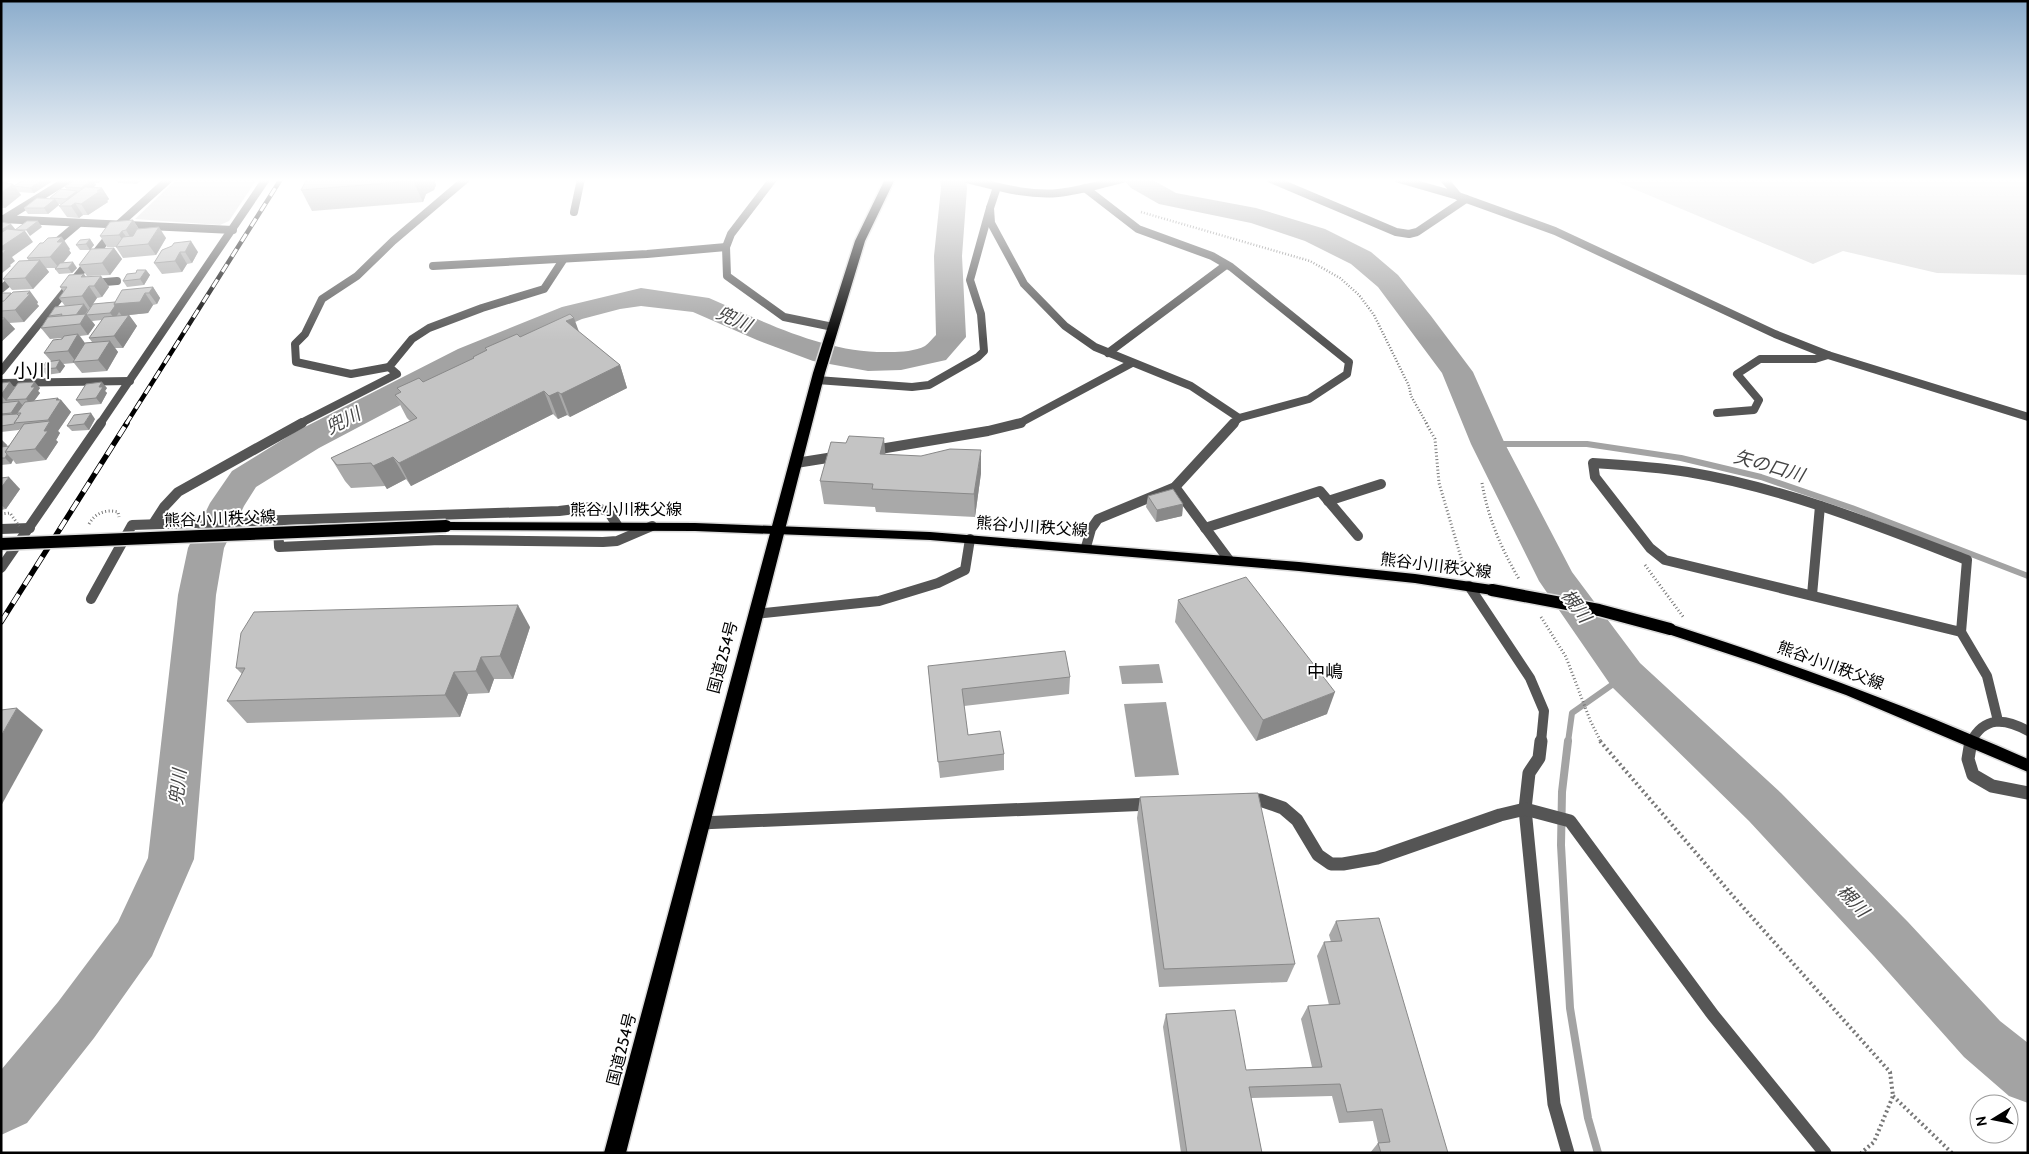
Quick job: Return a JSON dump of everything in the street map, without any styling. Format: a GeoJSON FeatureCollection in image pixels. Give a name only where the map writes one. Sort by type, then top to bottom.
{"type":"FeatureCollection","features":[{"type":"Feature","properties":{"kind":"highway","name":"国道254号"},"geometry":{"type":"LineString","coordinates":[[615,1153],[754,614],[779,529],[818,377],[864,233]]}},
{"type":"Feature","properties":{"kind":"main road","name":"熊谷小川秩父線"},"geometry":{"type":"LineString","coordinates":[[1,544],[446,526],[617,525],[779,529],[1086,547],[1229,560],[1470,586],[1599,610],[1670,629],[1880,702],[2028,766]]}},
{"type":"Feature","properties":{"kind":"street"},"geometry":{"type":"LineString","coordinates":[[43,254],[68,233]]}},
{"type":"Feature","properties":{"kind":"street"},"geometry":{"type":"LineString","coordinates":[[1,371],[112,233]]}},
{"type":"Feature","properties":{"kind":"street"},"geometry":{"type":"LineString","coordinates":[[3,563],[231,233]]}},
{"type":"Feature","properties":{"kind":"street"},"geometry":{"type":"LineString","coordinates":[[403,233],[357,276],[322,299],[316,306],[312,322],[305,334],[295,344],[296,362],[352,374],[389,367],[412,339],[429,328],[482,308],[544,289],[563,260]]}},
{"type":"Feature","properties":{"kind":"street"},"geometry":{"type":"LineString","coordinates":[[732,233],[726,247],[726,276],[784,317],[832,330]]}},
{"type":"Feature","properties":{"kind":"street"},"geometry":{"type":"LineString","coordinates":[[818,377],[912,386],[929,385],[978,357],[984,351],[981,314],[970,280],[983,233]]}},
{"type":"Feature","properties":{"kind":"street"},"geometry":{"type":"LineString","coordinates":[[997,233],[1012,266],[1024,284],[1065,326],[1095,347],[1191,386],[1239,418]]}},
{"type":"Feature","properties":{"kind":"street"},"geometry":{"type":"LineString","coordinates":[[1086,547],[1091,528],[1098,519],[1175,487],[1239,418],[1309,398],[1347,374],[1349,362],[1226,264],[1212,256],[1149,233]]}},
{"type":"Feature","properties":{"kind":"street"},"geometry":{"type":"LineString","coordinates":[[1559,233],[1775,334],[1828,355],[2028,416]]}},
{"type":"Feature","properties":{"kind":"street"},"geometry":{"type":"LineString","coordinates":[[433,266],[563,260],[726,247]]}},
{"type":"Feature","properties":{"kind":"street"},"geometry":{"type":"LineString","coordinates":[[1108,353],[1226,264]]}},
{"type":"Feature","properties":{"kind":"street"},"geometry":{"type":"LineString","coordinates":[[1,289],[22,272]]}},
{"type":"Feature","properties":{"kind":"street"},"geometry":{"type":"LineString","coordinates":[[70,284],[116,281]]}},
{"type":"Feature","properties":{"kind":"street"},"geometry":{"type":"LineString","coordinates":[[1718,413],[1754,410],[1759,400],[1736,374],[1760,359],[1815,359],[1828,355]]}},
{"type":"Feature","properties":{"kind":"street"},"geometry":{"type":"LineString","coordinates":[[863,452],[1017,425],[1132,363]]}},
{"type":"Feature","properties":{"kind":"street"},"geometry":{"type":"LineString","coordinates":[[153,524],[178,492],[332,406],[397,374],[389,367]]}},
{"type":"Feature","properties":{"kind":"street"},"geometry":{"type":"LineString","coordinates":[[1,383],[130,381]]}},
{"type":"Feature","properties":{"kind":"street"},"geometry":{"type":"LineString","coordinates":[[796,463],[854,454]]}},
{"type":"Feature","properties":{"kind":"street"},"geometry":{"type":"LineString","coordinates":[[1961,632],[1665,560],[1650,548],[1594,478],[1593,463],[1626,463],[1707,476],[1820,506],[1967,560],[1961,632],[1987,676],[1998,721]]}},
{"type":"Feature","properties":{"kind":"street"},"geometry":{"type":"LineString","coordinates":[[1328,500],[1382,484]]}},
{"type":"Feature","properties":{"kind":"street"},"geometry":{"type":"LineString","coordinates":[[1175,487],[1229,560]]}},
{"type":"Feature","properties":{"kind":"street"},"geometry":{"type":"LineString","coordinates":[[1205,528],[1320,491],[1358,536]]}},
{"type":"Feature","properties":{"kind":"street"},"geometry":{"type":"LineString","coordinates":[[1812,595],[1820,506]]}},
{"type":"Feature","properties":{"kind":"street"},"geometry":{"type":"LineString","coordinates":[[92,599],[132,525],[238,520],[559,511],[600,508],[608,511],[617,525]]}},
{"type":"Feature","properties":{"kind":"street"},"geometry":{"type":"LineString","coordinates":[[278,520],[279,547],[440,540],[603,542],[617,541],[653,526]]}},
{"type":"Feature","properties":{"kind":"street"},"geometry":{"type":"LineString","coordinates":[[1,529],[26,530]]}},
{"type":"Feature","properties":{"kind":"street"},"geometry":{"type":"LineString","coordinates":[[754,614],[879,601],[938,583],[966,570],[970,539]]}},
{"type":"Feature","properties":{"kind":"street"},"geometry":{"type":"LineString","coordinates":[[1470,586],[1530,678],[1544,711],[1539,758],[1529,773],[1526,809],[1554,1104],[1568,1153]]}},
{"type":"Feature","properties":{"kind":"street"},"geometry":{"type":"LineString","coordinates":[[2028,731],[2011,722],[1998,721],[1978,729],[1970,740],[1967,763],[1973,775],[1986,783],[2028,793]]}},
{"type":"Feature","properties":{"kind":"street"},"geometry":{"type":"LineString","coordinates":[[1240,801],[1260,800],[1283,808],[1297,820],[1318,855],[1331,864],[1344,864],[1377,858],[1500,815],[1526,809],[1570,822],[1713,1015],[1825,1153]]}},
{"type":"Feature","properties":{"kind":"street"},"geometry":{"type":"LineString","coordinates":[[700,823],[1161,804]]}},
{"type":"Feature","properties":{"kind":"path"},"geometry":{"type":"LineString","coordinates":[[1482,483],[1488,518],[1495,536],[1520,582]]}},
{"type":"Feature","properties":{"kind":"path"},"geometry":{"type":"LineString","coordinates":[[91,519],[99,513],[111,510],[118,512],[119,517]]}},
{"type":"Feature","properties":{"kind":"path"},"geometry":{"type":"LineString","coordinates":[[1,514],[10,514],[26,530]]}},
{"type":"Feature","properties":{"kind":"path"},"geometry":{"type":"LineString","coordinates":[[1643,563],[1681,612],[1694,637]]}},
{"type":"Feature","properties":{"kind":"path"},"geometry":{"type":"LineString","coordinates":[[1538,612],[1568,660],[1581,692],[1591,725],[1598,738],[1733,896],[1890,1072],[1893,1096],[1874,1142],[1861,1153]]}},
{"type":"Feature","properties":{"kind":"path"},"geometry":{"type":"LineString","coordinates":[[1893,1096],[1952,1153]]}},
{"type":"Feature","properties":{"kind":"shaded area"},"geometry":{"type":"Polygon","coordinates":[[[1739,233],[2028,233],[2028,275],[1937,273],[1843,251],[1813,264],[1739,233]]]}},
{"type":"Feature","properties":{"kind":"shaded area"},"geometry":{"type":"Polygon","coordinates":[[[1159,664],[1163,683],[1122,684],[1119,666],[1159,664]]]}},
{"type":"Feature","properties":{"kind":"shaded area"},"geometry":{"type":"Polygon","coordinates":[[[1166,702],[1179,775],[1135,777],[1124,704],[1166,702]]]}},
{"type":"Feature","properties":{"kind":"building"},"geometry":{"type":"Polygon","coordinates":[[[1,233],[22,233],[1,247],[1,233]]]}},
{"type":"Feature","properties":{"kind":"building"},"geometry":{"type":"Polygon","coordinates":[[[102,233],[121,233],[119,235],[100,236],[102,233]]]}},
{"type":"Feature","properties":{"kind":"building"},"geometry":{"type":"Polygon","coordinates":[[[135,233],[155,233],[148,244],[116,247],[123,237],[133,236],[135,233]]]}},
{"type":"Feature","properties":{"kind":"building"},"geometry":{"type":"Polygon","coordinates":[[[62,237],[57,242],[63,242],[50,257],[27,258],[40,243],[43,243],[48,238],[62,237]]]}},
{"type":"Feature","properties":{"kind":"building"},"geometry":{"type":"Polygon","coordinates":[[[90,239],[86,244],[76,245],[80,240],[90,239]]]}},
{"type":"Feature","properties":{"kind":"building"},"geometry":{"type":"Polygon","coordinates":[[[191,241],[185,252],[180,252],[175,261],[154,263],[162,250],[172,246],[174,243],[191,241]]]}},
{"type":"Feature","properties":{"kind":"building"},"geometry":{"type":"Polygon","coordinates":[[[114,248],[102,263],[79,265],[91,249],[114,248]]]}},
{"type":"Feature","properties":{"kind":"building"},"geometry":{"type":"Polygon","coordinates":[[[40,260],[25,278],[3,279],[19,261],[40,260]]]}},
{"type":"Feature","properties":{"kind":"building"},"geometry":{"type":"Polygon","coordinates":[[[73,262],[68,268],[55,269],[60,263],[73,262]]]}},
{"type":"Feature","properties":{"kind":"building"},"geometry":{"type":"Polygon","coordinates":[[[137,270],[146,270],[140,279],[123,281],[127,274],[136,273],[137,270]]]}},
{"type":"Feature","properties":{"kind":"building"},"geometry":{"type":"Polygon","coordinates":[[[84,274],[81,277],[101,276],[94,286],[89,286],[82,296],[59,298],[67,287],[60,287],[69,275],[84,274]]]}},
{"type":"Feature","properties":{"kind":"building"},"geometry":{"type":"Polygon","coordinates":[[[153,287],[149,293],[145,293],[140,302],[114,304],[122,290],[153,287]]]}},
{"type":"Feature","properties":{"kind":"building"},"geometry":{"type":"Polygon","coordinates":[[[30,291],[27,294],[30,294],[15,310],[1,311],[1,301],[4,301],[13,292],[30,291]]]}},
{"type":"Feature","properties":{"kind":"building"},"geometry":{"type":"Polygon","coordinates":[[[1,293],[11,293],[4,301],[1,301],[1,293]]]}},
{"type":"Feature","properties":{"kind":"building"},"geometry":{"type":"Polygon","coordinates":[[[115,302],[115,306],[110,313],[86,314],[93,304],[115,302]]]}},
{"type":"Feature","properties":{"kind":"building"},"geometry":{"type":"Polygon","coordinates":[[[84,304],[76,315],[61,316],[62,314],[49,316],[55,307],[84,304]]]}},
{"type":"Feature","properties":{"kind":"building"},"geometry":{"type":"Polygon","coordinates":[[[86,314],[80,324],[41,328],[48,317],[86,314]]]}},
{"type":"Feature","properties":{"kind":"building"},"geometry":{"type":"Polygon","coordinates":[[[570,314],[574,318],[566,321],[620,365],[561,394],[558,392],[549,396],[544,391],[399,463],[393,457],[373,466],[371,463],[337,465],[331,458],[417,418],[395,395],[401,392],[397,388],[419,378],[423,382],[474,358],[487,350],[485,348],[517,334],[520,337],[570,314]]]}},
{"type":"Feature","properties":{"kind":"building"},"geometry":{"type":"Polygon","coordinates":[[[129,315],[114,336],[89,338],[104,317],[129,315]]]}},
{"type":"Feature","properties":{"kind":"building"},"geometry":{"type":"Polygon","coordinates":[[[78,334],[68,351],[44,353],[53,340],[78,334]]]}},
{"type":"Feature","properties":{"kind":"building"},"geometry":{"type":"Polygon","coordinates":[[[110,341],[98,360],[73,362],[85,343],[110,341]]]}},
{"type":"Feature","properties":{"kind":"building"},"geometry":{"type":"Polygon","coordinates":[[[60,360],[56,368],[42,369],[46,362],[60,360]]]}},
{"type":"Feature","properties":{"kind":"building"},"geometry":{"type":"Polygon","coordinates":[[[10,382],[1,395],[1,383],[10,382]]]}},
{"type":"Feature","properties":{"kind":"building"},"geometry":{"type":"Polygon","coordinates":[[[35,382],[31,387],[35,387],[26,399],[6,400],[18,383],[35,382]]]}},
{"type":"Feature","properties":{"kind":"building"},"geometry":{"type":"Polygon","coordinates":[[[102,382],[99,387],[103,387],[96,398],[76,400],[86,384],[102,382]]]}},
{"type":"Feature","properties":{"kind":"building"},"geometry":{"type":"Polygon","coordinates":[[[58,398],[56,400],[61,400],[48,420],[14,423],[21,413],[17,413],[25,402],[58,398]]]}},
{"type":"Feature","properties":{"kind":"building"},"geometry":{"type":"Polygon","coordinates":[[[19,401],[11,413],[1,414],[1,403],[19,401]]]}},
{"type":"Feature","properties":{"kind":"building"},"geometry":{"type":"Polygon","coordinates":[[[91,413],[84,424],[67,426],[74,415],[91,413]]]}},
{"type":"Feature","properties":{"kind":"building"},"geometry":{"type":"Polygon","coordinates":[[[17,414],[19,416],[14,424],[1,426],[1,415],[17,414]]]}},
{"type":"Feature","properties":{"kind":"building"},"geometry":{"type":"Polygon","coordinates":[[[50,421],[44,431],[48,431],[35,449],[5,452],[24,424],[50,421]]]}},
{"type":"Feature","properties":{"kind":"building"},"geometry":{"type":"Polygon","coordinates":[[[849,436],[884,438],[880,454],[921,456],[950,449],[981,450],[974,494],[872,489],[873,484],[820,481],[831,442],[846,443],[849,436]]]}},
{"type":"Feature","properties":{"kind":"building"},"geometry":{"type":"Polygon","coordinates":[[[9,446],[5,452],[7,454],[5,458],[1,458],[1,447],[9,446]]]}},
{"type":"Feature","properties":{"kind":"building"},"geometry":{"type":"Polygon","coordinates":[[[9,477],[1,488],[1,478],[9,477]]]}},
{"type":"Feature","properties":{"kind":"building"},"geometry":{"type":"Polygon","coordinates":[[[1173,489],[1183,504],[1157,510],[1148,496],[1173,489]]]}},
{"type":"Feature","properties":{"kind":"building"},"geometry":{"type":"Polygon","coordinates":[[[1246,577],[1335,692],[1263,720],[1178,600],[1246,577]]]}},
{"type":"Feature","properties":{"kind":"building"},"geometry":{"type":"Polygon","coordinates":[[[518,605],[500,656],[481,657],[476,671],[454,672],[445,695],[227,701],[245,668],[236,668],[241,633],[254,612],[518,605]]]}},
{"type":"Feature","properties":{"kind":"building"},"geometry":{"type":"Polygon","coordinates":[[[1065,651],[1070,677],[962,689],[968,735],[1000,731],[1004,754],[938,762],[928,666],[1065,651]]]}},
{"type":"Feature","properties":{"kind":"building"},"geometry":{"type":"Polygon","coordinates":[[[17,708],[1,736],[1,710],[17,708]]]}},
{"type":"Feature","properties":{"kind":"building"},"geometry":{"type":"Polygon","coordinates":[[[1258,793],[1295,964],[1164,969],[1140,797],[1258,793]]]}},
{"type":"Feature","properties":{"kind":"building"},"geometry":{"type":"Polygon","coordinates":[[[1379,918],[1448,1153],[1381,1153],[1378,1143],[1390,1142],[1382,1109],[1347,1112],[1340,1084],[1249,1087],[1262,1153],[1187,1153],[1166,1014],[1235,1010],[1246,1070],[1322,1067],[1308,1006],[1340,1004],[1324,942],[1342,941],[1336,921],[1379,918]]]}},
{"type":"Feature","properties":{"kind":"waterway","name":"兜川"},"geometry":{"type":"LineString","coordinates":[[1,1108],[8,1104],[76,1020],[135,939],[171,859],[197,595],[206,548],[228,503],[244,479],[307,440],[469,356],[572,313],[618,301],[641,297],[699,304],[768,334],[824,354],[868,362],[901,361],[935,353],[951,337],[948,256],[950,233]]}},
{"type":"Feature","properties":{"kind":"waterway","name":"槻川"},"geometry":{"type":"LineString","coordinates":[[1308,233],[1361,258],[1388,281],[1421,322],[1457,372],[1488,444],[1558,581],[1626,675],[1765,807],[1891,939],[1982,1039],[2028,1077]]}},
{"type":"Feature","properties":{"kind":"waterway","name":"矢の口川"},"geometry":{"type":"LineString","coordinates":[[1488,444],[1587,444],[1681,458],[1761,477],[1852,508],[2028,576]]}},
{"type":"Feature","properties":{"kind":"waterway"},"geometry":{"type":"LineString","coordinates":[[1568,742],[1572,713],[1626,675]]}},
{"type":"Feature","properties":{"kind":"waterway"},"geometry":{"type":"LineString","coordinates":[[1568,741],[1562,792],[1561,845],[1570,1008],[1588,1118],[1598,1153]]}},
{"type":"Feature","properties":{"kind":"railway"},"geometry":{"type":"LineString","coordinates":[[126,424],[247,233]]}},
{"type":"Feature","properties":{"kind":"railway"},"geometry":{"type":"LineString","coordinates":[[1,622],[127,423]]}},
{"type":"Feature","properties":{"kind":"district","name":"小川"},"geometry":{"type":"Point","coordinates":[32,370]}},
{"type":"Feature","properties":{"kind":"district","name":"中嶋"},"geometry":{"type":"Point","coordinates":[1325,672]}}]}
